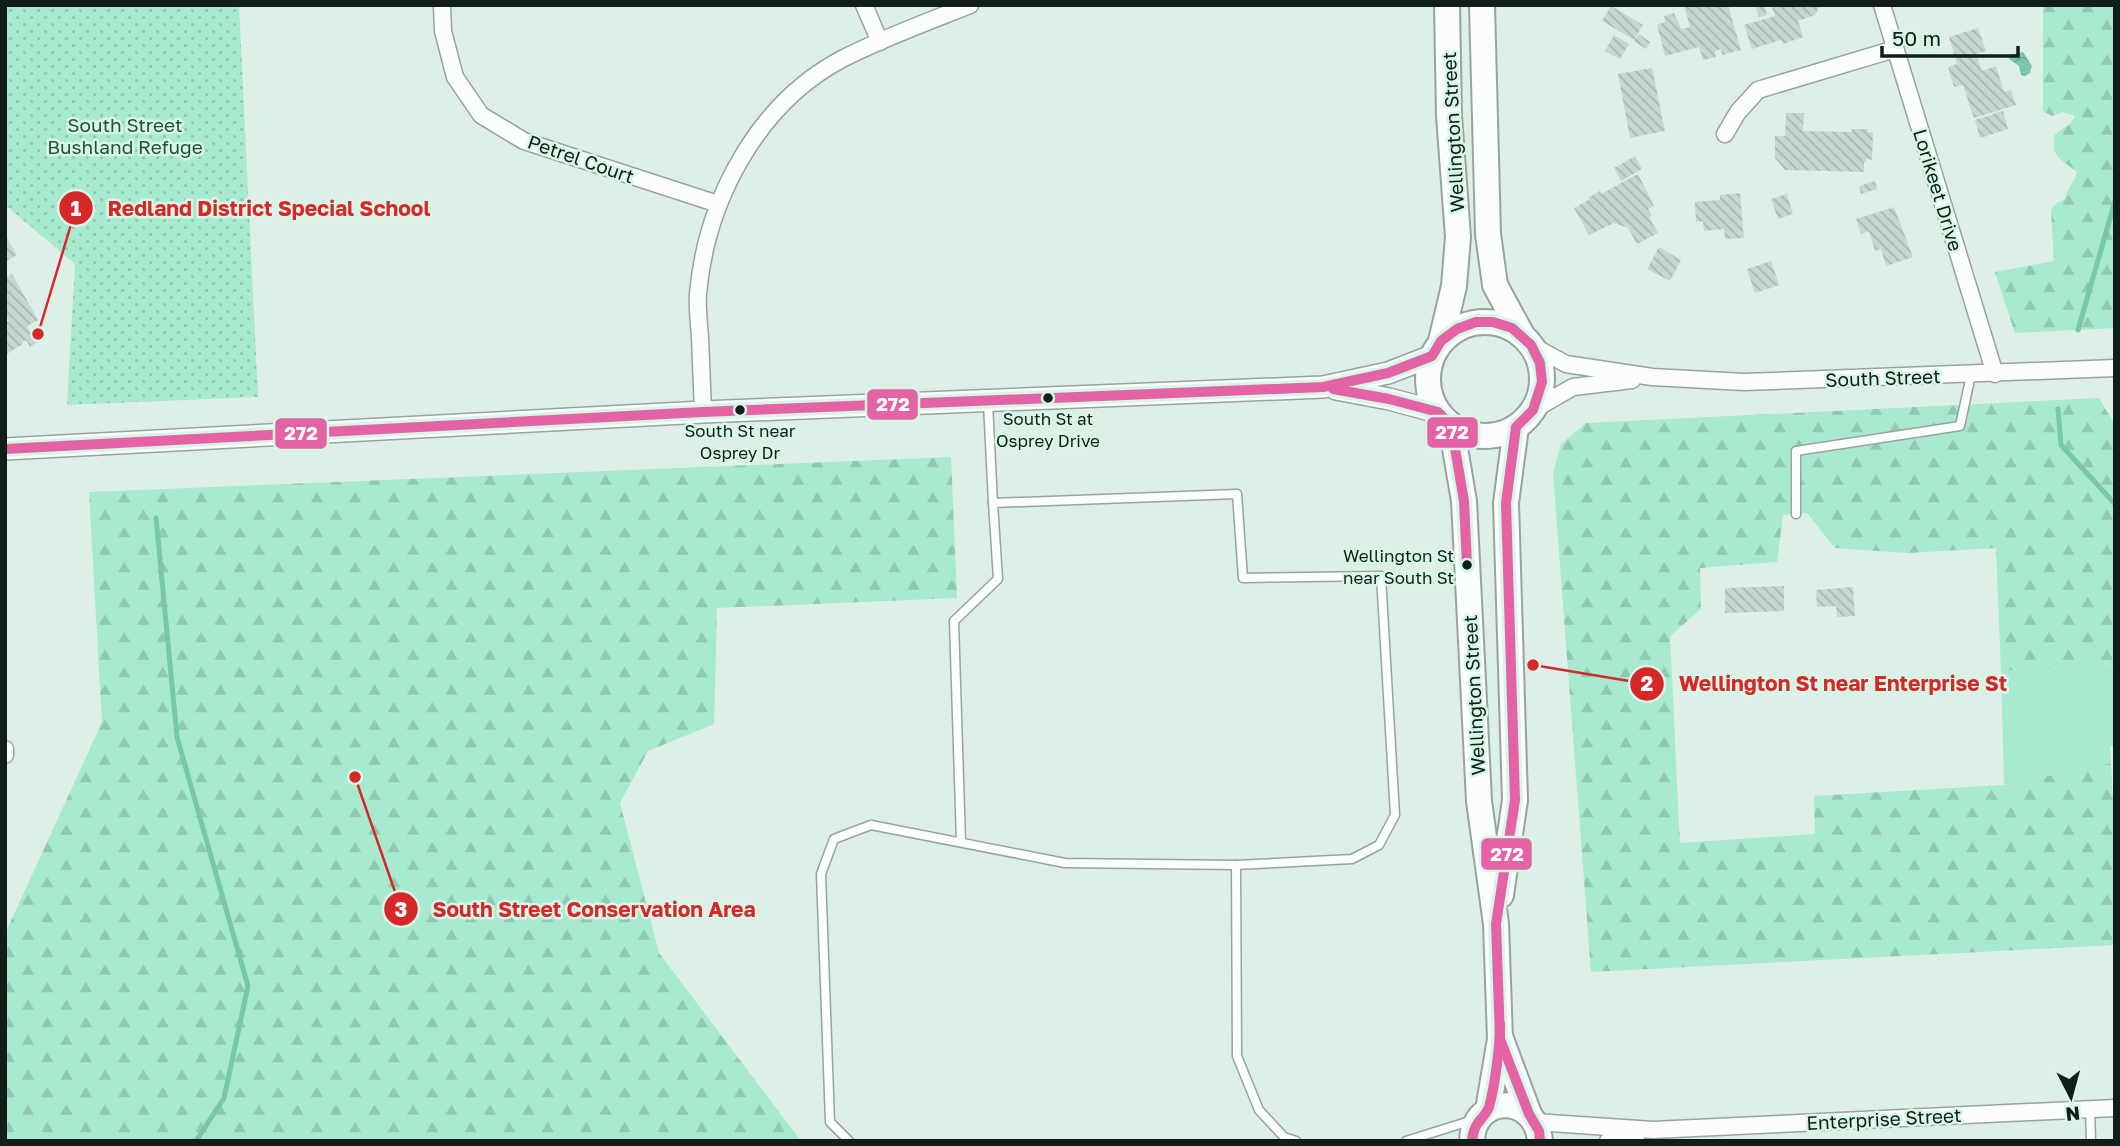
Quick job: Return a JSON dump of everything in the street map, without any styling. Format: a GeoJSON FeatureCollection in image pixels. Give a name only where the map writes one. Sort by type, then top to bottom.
{"type":"FeatureCollection","features":[{"type":"Feature","properties":{"kind":"main road","name":"Wellington Street"},"geometry":{"type":"LineString","coordinates":[[1447,5],[1449,116],[1458,237],[1454,286],[1428,375],[1429,394],[1445,419],[1464,501],[1479,801],[1496,924],[1500,1039],[1480,1123]]}},
{"type":"Feature","properties":{"kind":"main road","name":"Wellington Street"},"geometry":{"type":"LineString","coordinates":[[1482,5],[1488,233],[1495,285],[1540,362],[1542,382],[1524,418],[1506,503],[1515,800],[1496,924]]}},
{"type":"Feature","properties":{"kind":"main road"},"geometry":{"type":"LineString","coordinates":[[1437,348],[1457,329],[1476,322],[1493,322],[1512,328],[1526,340]]}},
{"type":"Feature","properties":{"kind":"main road"},"geometry":{"type":"LineString","coordinates":[[1445,419],[1463,432],[1482,436],[1497,434],[1524,418]]}},
{"type":"Feature","properties":{"kind":"main road","name":"Wellington Street"},"geometry":{"type":"LineString","coordinates":[[1500,1039],[1535,1125]]}},
{"type":"Feature","properties":{"kind":"main road"},"geometry":{"type":"LineString","coordinates":[[1480,1123],[1498,1106],[1509,1105],[1520,1108],[1535,1125]]}},
{"type":"Feature","properties":{"kind":"street","name":"Petrel Court"},"geometry":{"type":"LineString","coordinates":[[442,5],[443,31],[455,77],[481,115],[524,141],[718,204]]}},
{"type":"Feature","properties":{"kind":"street"},"geometry":{"type":"LineString","coordinates":[[864,5],[880,42]]}},
{"type":"Feature","properties":{"kind":"street"},"geometry":{"type":"LineString","coordinates":[[703,412],[698,298],[703,250],[718,204],[737,165],[763,126],[799,87],[841,60],[970,5]]}},
{"type":"Feature","properties":{"kind":"street","name":"Lorikeet Drive"},"geometry":{"type":"LineString","coordinates":[[1882,5],[1995,374]]}},
{"type":"Feature","properties":{"kind":"street"},"geometry":{"type":"LineString","coordinates":[[1725,134],[1738,112],[1758,90],[1895,49]]}},
{"type":"Feature","properties":{"kind":"street","name":"South Street"},"geometry":{"type":"LineString","coordinates":[[1526,340],[1566,364],[1652,377],[1744,382],[2115,368]]}},
{"type":"Feature","properties":{"kind":"street"},"geometry":{"type":"LineString","coordinates":[[5,449],[703,412],[1323,387],[1388,373],[1437,348]]}},
{"type":"Feature","properties":{"kind":"street","name":"South Street"},"geometry":{"type":"LineString","coordinates":[[1524,418],[1573,387],[1652,377]]}},
{"type":"Feature","properties":{"kind":"street"},"geometry":{"type":"LineString","coordinates":[[1323,387],[1389,399],[1445,419]]}},
{"type":"Feature","properties":{"kind":"street"},"geometry":{"type":"LineString","coordinates":[[5,749],[5,755]]}},
{"type":"Feature","properties":{"kind":"street","name":"Enterprise Street"},"geometry":{"type":"LineString","coordinates":[[1535,1125],[1653,1130],[2115,1108]]}},
{"type":"Feature","properties":{"kind":"street","name":"Enterprise Street"},"geometry":{"type":"LineString","coordinates":[[1608,1141],[1653,1130]]}},
{"type":"Feature","properties":{"kind":"lane"},"geometry":{"type":"LineString","coordinates":[[1796,514],[1796,451],[1960,426],[1970,375]]}},
{"type":"Feature","properties":{"kind":"lane"},"geometry":{"type":"LineString","coordinates":[[961,842],[954,621],[998,579],[988,400]]}},
{"type":"Feature","properties":{"kind":"lane"},"geometry":{"type":"LineString","coordinates":[[849,1141],[830,1122],[821,874],[834,839],[871,825],[1065,863],[1236,864],[1352,859],[1379,845],[1395,815],[1381,576],[1242,578],[1237,494],[993,503]]}},
{"type":"Feature","properties":{"kind":"lane"},"geometry":{"type":"LineString","coordinates":[[1236,864],[1237,1056],[1258,1111],[1284,1137],[1296,1141]]}},
{"type":"Feature","properties":{"kind":"lane"},"geometry":{"type":"LineString","coordinates":[[2090,1109],[2091,1141]]}},
{"type":"Feature","properties":{"kind":"lane"},"geometry":{"type":"LineString","coordinates":[[1406,1141],[1480,1123]]}},
{"type":"Feature","properties":{"kind":"green space","name":"South Street Bushland Refuge"},"geometry":{"type":"Polygon","coordinates":[[[5,5],[239,5],[258,397],[67,405],[75,264],[5,205],[5,5]]]}},
{"type":"Feature","properties":{"kind":"green space"},"geometry":{"type":"Polygon","coordinates":[[[2043,5],[2115,5],[2115,328],[2015,333],[1995,272],[2054,261],[2051,210],[2065,199],[2077,172],[2058,157],[2054,149],[2055,134],[2071,123],[2075,116],[2063,112],[2052,116],[2043,111],[2043,5]]]}},
{"type":"Feature","properties":{"kind":"green space"},"geometry":{"type":"Polygon","coordinates":[[[2099,398],[2115,425],[2115,664],[2001,671],[1996,548],[1907,553],[1835,548],[1807,513],[1783,515],[1777,562],[1700,568],[1701,609],[1670,636],[1680,843],[1815,834],[1814,796],[2004,785],[2111,763],[2115,834],[2115,945],[1591,972],[1553,473],[1561,444],[1586,423],[2099,398]]]}},
{"type":"Feature","properties":{"kind":"green space"},"geometry":{"type":"Polygon","coordinates":[[[951,457],[957,598],[717,608],[714,724],[648,751],[620,803],[659,953],[801,1141],[5,1141],[5,934],[102,722],[89,492],[951,457]]]}},
{"type":"Feature","properties":{"kind":"green space"},"geometry":{"type":"Polygon","coordinates":[[[2115,664],[2115,746],[2110,746],[2111,763],[2004,785],[2001,671],[2115,664]]]}},
{"type":"Feature","properties":{"kind":"water"},"geometry":{"type":"Polygon","coordinates":[[[2023,52],[2032,66],[2030,73],[2025,76],[2021,75],[2019,66],[2009,59],[2010,55],[2023,52]]]}},
{"type":"Feature","properties":{"kind":"building"},"geometry":{"type":"Polygon","coordinates":[[[1684,5],[1728,5],[1741,50],[1722,55],[1721,49],[1715,51],[1716,57],[1703,60],[1699,47],[1665,56],[1657,25],[1665,22],[1664,16],[1674,13],[1681,29],[1690,27],[1684,5]]]}},
{"type":"Feature","properties":{"kind":"building"},"geometry":{"type":"Polygon","coordinates":[[[1755,5],[1764,5],[1767,15],[1759,17],[1755,5]]]}},
{"type":"Feature","properties":{"kind":"building"},"geometry":{"type":"Polygon","coordinates":[[[1771,5],[1820,5],[1815,15],[1798,21],[1803,37],[1783,44],[1781,40],[1752,49],[1744,25],[1775,16],[1771,5]]]}},
{"type":"Feature","properties":{"kind":"building"},"geometry":{"type":"Polygon","coordinates":[[[1611,6],[1643,25],[1634,40],[1602,21],[1611,6]]]}},
{"type":"Feature","properties":{"kind":"building"},"geometry":{"type":"Polygon","coordinates":[[[1978,28],[1986,51],[1976,54],[1982,71],[1996,66],[2004,92],[2011,90],[2016,105],[1974,118],[1963,85],[1954,87],[1948,67],[1957,64],[1949,37],[1978,28]]]}},
{"type":"Feature","properties":{"kind":"building"},"geometry":{"type":"Polygon","coordinates":[[[1639,34],[1650,42],[1646,49],[1634,41],[1639,34]]]}},
{"type":"Feature","properties":{"kind":"building"},"geometry":{"type":"Polygon","coordinates":[[[1614,35],[1629,44],[1620,59],[1605,51],[1614,35]]]}},
{"type":"Feature","properties":{"kind":"building"},"geometry":{"type":"Polygon","coordinates":[[[1652,68],[1665,131],[1630,138],[1618,74],[1652,68]]]}},
{"type":"Feature","properties":{"kind":"building"},"geometry":{"type":"Polygon","coordinates":[[[2003,111],[2008,129],[1980,138],[1975,120],[2003,111]]]}},
{"type":"Feature","properties":{"kind":"building"},"geometry":{"type":"Polygon","coordinates":[[[1786,113],[1804,113],[1803,131],[1852,132],[1852,129],[1868,129],[1868,132],[1873,132],[1872,160],[1866,159],[1864,162],[1864,172],[1785,170],[1775,158],[1775,136],[1785,136],[1786,113]]]}},
{"type":"Feature","properties":{"kind":"building"},"geometry":{"type":"Polygon","coordinates":[[[1635,156],[1642,169],[1621,181],[1614,168],[1635,156]]]}},
{"type":"Feature","properties":{"kind":"building"},"geometry":{"type":"Polygon","coordinates":[[[1638,174],[1654,206],[1648,209],[1652,216],[1649,217],[1658,233],[1637,244],[1628,228],[1614,223],[1589,235],[1574,208],[1600,191],[1601,194],[1638,174]]]}},
{"type":"Feature","properties":{"kind":"building"},"geometry":{"type":"Polygon","coordinates":[[[1875,181],[1877,189],[1861,194],[1859,186],[1875,181]]]}},
{"type":"Feature","properties":{"kind":"building"},"geometry":{"type":"Polygon","coordinates":[[[1740,193],[1744,238],[1725,239],[1724,229],[1704,231],[1703,221],[1696,222],[1695,202],[1720,200],[1720,195],[1740,193]]]}},
{"type":"Feature","properties":{"kind":"building"},"geometry":{"type":"Polygon","coordinates":[[[1787,194],[1793,214],[1778,219],[1771,199],[1787,194]]]}},
{"type":"Feature","properties":{"kind":"building"},"geometry":{"type":"Polygon","coordinates":[[[1894,207],[1913,257],[1886,266],[1881,249],[1875,251],[1869,231],[1861,234],[1856,219],[1894,207]]]}},
{"type":"Feature","properties":{"kind":"building"},"geometry":{"type":"Polygon","coordinates":[[[5,235],[17,255],[5,262],[5,235]]]}},
{"type":"Feature","properties":{"kind":"building"},"geometry":{"type":"Polygon","coordinates":[[[1659,247],[1681,260],[1670,281],[1647,269],[1659,247]]]}},
{"type":"Feature","properties":{"kind":"building"},"geometry":{"type":"Polygon","coordinates":[[[1771,261],[1779,285],[1755,293],[1747,269],[1771,261]]]}},
{"type":"Feature","properties":{"kind":"building"},"geometry":{"type":"Polygon","coordinates":[[[12,274],[38,320],[27,326],[36,343],[30,347],[26,340],[5,355],[5,323],[9,321],[5,315],[5,278],[12,274]]]}},
{"type":"Feature","properties":{"kind":"building"},"geometry":{"type":"Polygon","coordinates":[[[1784,586],[1784,611],[1725,613],[1725,588],[1784,586]]]}},
{"type":"Feature","properties":{"kind":"building"},"geometry":{"type":"Polygon","coordinates":[[[1853,587],[1855,616],[1837,617],[1836,606],[1817,607],[1816,590],[1853,587]]]}},
{"type":"Feature","properties":{"kind":"waterway"},"geometry":{"type":"LineString","coordinates":[[2078,330],[2115,201]]}},
{"type":"Feature","properties":{"kind":"waterway"},"geometry":{"type":"LineString","coordinates":[[2058,409],[2061,445],[2115,504]]}},
{"type":"Feature","properties":{"kind":"waterway"},"geometry":{"type":"LineString","coordinates":[[156,518],[177,737],[248,986],[224,1098],[196,1141]]}},
{"type":"Feature","properties":{"kind":"transit line","name":"272"},"geometry":{"type":"LineString","coordinates":[[5,449],[703,412],[1323,387],[1388,373],[1432,356],[1441,341],[1457,329],[1476,322],[1493,322],[1512,328],[1531,345],[1540,363],[1542,382],[1533,410],[1516,427],[1506,503],[1515,800],[1496,924],[1500,1039],[1529,1114],[1539,1131],[1540,1141]]}},
{"type":"Feature","properties":{"kind":"transit line","name":"272"},"geometry":{"type":"LineString","coordinates":[[1333,389],[1389,399],[1438,412],[1451,425],[1464,501],[1467,565]]}},
{"type":"Feature","properties":{"kind":"transit line","name":"272"},"geometry":{"type":"LineString","coordinates":[[1472,1141],[1477,1124],[1489,1107],[1497,1065],[1500,1024]]}},
{"type":"Feature","properties":{"kind":"place","name":"Redland District Special School"},"geometry":{"type":"Point","coordinates":[38,334]}},
{"type":"Feature","properties":{"kind":"place","name":"South St at Osprey Drive"},"geometry":{"type":"Point","coordinates":[1048,398]}},
{"type":"Feature","properties":{"kind":"place","name":"South St near Osprey Dr"},"geometry":{"type":"Point","coordinates":[740,410]}},
{"type":"Feature","properties":{"kind":"place","name":"Wellington St near South St"},"geometry":{"type":"Point","coordinates":[1467,565]}},
{"type":"Feature","properties":{"kind":"place","name":"Wellington St near Enterprise St"},"geometry":{"type":"Point","coordinates":[1533,665]}},
{"type":"Feature","properties":{"kind":"place","name":"South Street Conservation Area"},"geometry":{"type":"Point","coordinates":[355,777]}}]}
